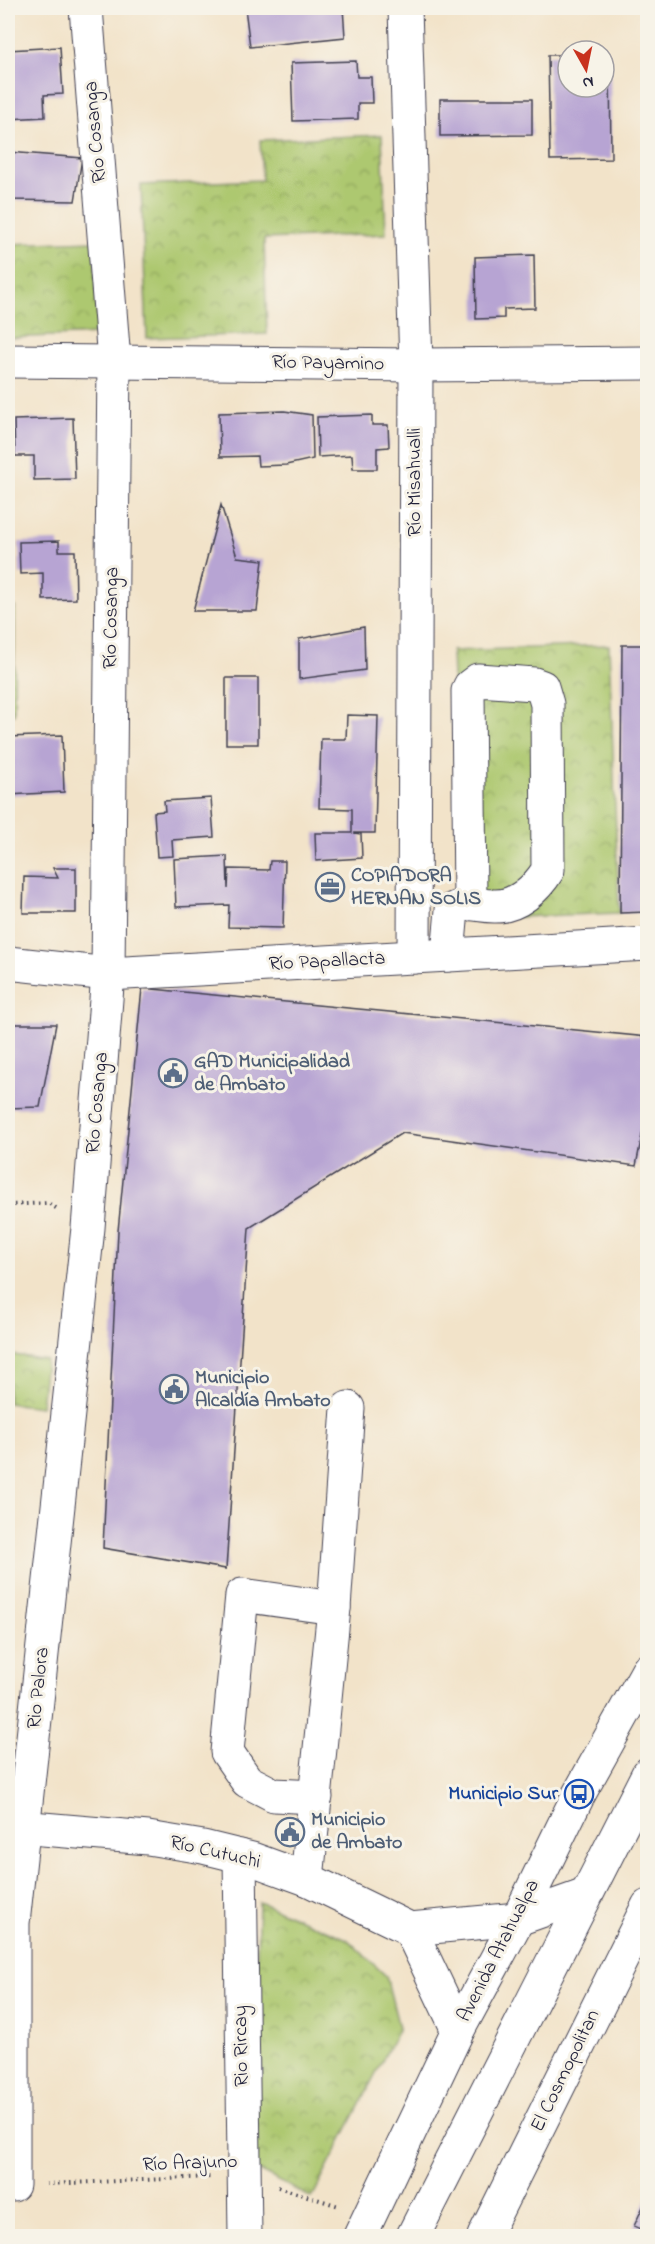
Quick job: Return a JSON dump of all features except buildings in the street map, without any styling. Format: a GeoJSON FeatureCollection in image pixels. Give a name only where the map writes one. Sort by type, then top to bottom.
{"type":"FeatureCollection","features":[{"type":"Feature","properties":{"kind":"street","name":"Río Cosanga"},"geometry":{"type":"LineString","coordinates":[[86,8],[114,361],[108,974],[88,1228]]}},
{"type":"Feature","properties":{"kind":"street","name":"Río Misahualli"},"geometry":{"type":"LineString","coordinates":[[405,8],[416,365],[414,957]]}},
{"type":"Feature","properties":{"kind":"street","name":"Río Payamino"},"geometry":{"type":"LineString","coordinates":[[8,361],[416,365],[648,363]]}},
{"type":"Feature","properties":{"kind":"street"},"geometry":{"type":"LineString","coordinates":[[448,955],[452,910],[470,902],[495,907],[515,902],[539,885],[548,870],[547,704],[542,687],[534,684],[478,680],[470,686],[468,691],[470,902]]}},
{"type":"Feature","properties":{"kind":"street","name":"Río Papallacta"},"geometry":{"type":"LineString","coordinates":[[8,963],[108,974],[648,944]]}},
{"type":"Feature","properties":{"kind":"street","name":"Rio Palora"},"geometry":{"type":"LineString","coordinates":[[13,2185],[13,1923],[16,1826],[88,1228]]}},
{"type":"Feature","properties":{"kind":"street"},"geometry":{"type":"LineString","coordinates":[[307,1879],[334,1608],[348,1408]]}},
{"type":"Feature","properties":{"kind":"street"},"geometry":{"type":"LineString","coordinates":[[316,1797],[274,1795],[247,1781],[227,1752],[242,1595],[334,1608]]}},
{"type":"Feature","properties":{"kind":"street","name":"Avenida Atahualpa"},"geometry":{"type":"LineString","coordinates":[[364,2227],[458,2030],[518,1919],[579,1794],[648,1670]]}},
{"type":"Feature","properties":{"kind":"street"},"geometry":{"type":"LineString","coordinates":[[413,2236],[583,1896],[648,1774]]}},
{"type":"Feature","properties":{"kind":"street","name":"Río Cutuchi"},"geometry":{"type":"LineString","coordinates":[[16,1826],[148,1838],[203,1846],[307,1879],[410,1929]]}},
{"type":"Feature","properties":{"kind":"street","name":"Rio Rircay"},"geometry":{"type":"LineString","coordinates":[[240,1856],[245,2236]]}},
{"type":"Feature","properties":{"kind":"street"},"geometry":{"type":"LineString","coordinates":[[458,2030],[410,1929],[518,1919],[583,1896]]}},
{"type":"Feature","properties":{"kind":"street","name":"El Cosmopolitan"},"geometry":{"type":"LineString","coordinates":[[484,2236],[648,1906]]}},
{"type":"Feature","properties":{"kind":"path"},"geometry":{"type":"LineString","coordinates":[[8,1205],[48,1203],[88,1228]]}},
{"type":"Feature","properties":{"kind":"path","name":"Río Arajuno"},"geometry":{"type":"LineString","coordinates":[[13,2185],[243,2176],[364,2227]]}},
{"type":"Feature","properties":{"kind":"green space"},"geometry":{"type":"Polygon","coordinates":[[[382,135],[386,234],[264,239],[267,334],[147,338],[141,185],[262,180],[260,140],[382,135]]]}},
{"type":"Feature","properties":{"kind":"green space"},"geometry":{"type":"Polygon","coordinates":[[[94,241],[98,334],[8,338],[8,244],[94,241]]]}},
{"type":"Feature","properties":{"kind":"green space"},"geometry":{"type":"Polygon","coordinates":[[[8,607],[15,607],[14,714],[8,714],[8,607]]]}},
{"type":"Feature","properties":{"kind":"green space"},"geometry":{"type":"Polygon","coordinates":[[[609,645],[619,913],[462,919],[452,651],[609,645]]]}},
{"type":"Feature","properties":{"kind":"green space"},"geometry":{"type":"Polygon","coordinates":[[[8,1354],[46,1360],[41,1407],[8,1403],[8,1354]]]}},
{"type":"Feature","properties":{"kind":"green space"},"geometry":{"type":"Polygon","coordinates":[[[259,1902],[347,1939],[386,1976],[399,2028],[312,2198],[249,2166],[259,1902]]]}},
{"type":"Feature","properties":{"kind":"place","name":"COPIADORA HERNAN SOLIS"},"geometry":{"type":"Point","coordinates":[330,887]}},
{"type":"Feature","properties":{"kind":"place","name":"GAD Municipalidad de Ambato"},"geometry":{"type":"Point","coordinates":[173,1073]}},
{"type":"Feature","properties":{"kind":"place","name":"Municipio Alcaldía Ambato"},"geometry":{"type":"Point","coordinates":[174,1389]}},
{"type":"Feature","properties":{"kind":"place","name":"Municipio Sur"},"geometry":{"type":"Point","coordinates":[579,1794]}},
{"type":"Feature","properties":{"kind":"place","name":"Municipio de Ambato"},"geometry":{"type":"Point","coordinates":[290,1832]}}]}
